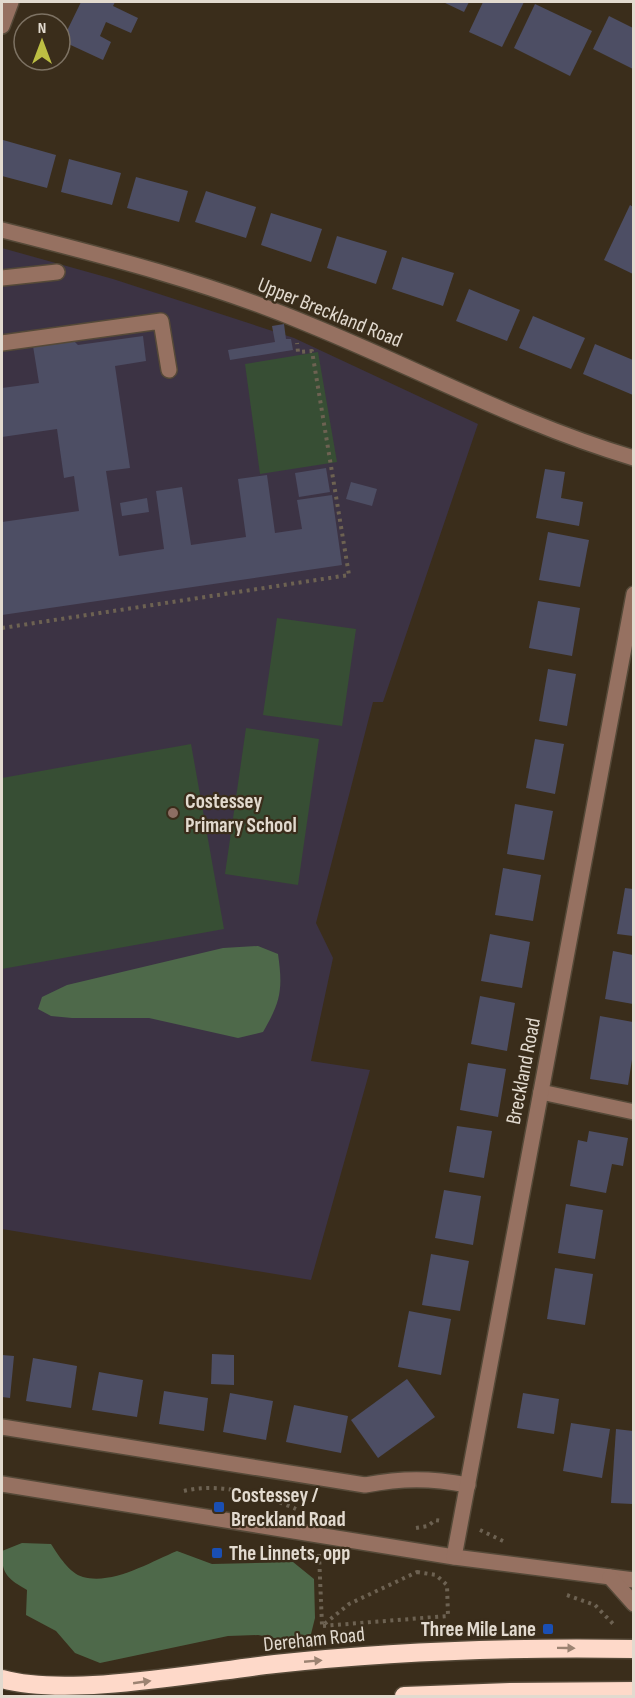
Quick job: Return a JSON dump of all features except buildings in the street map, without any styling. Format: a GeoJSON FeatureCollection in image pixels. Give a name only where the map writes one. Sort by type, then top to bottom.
{"type":"FeatureCollection","features":[{"type":"Feature","properties":{"kind":"highway","name":"Dereham Road"},"geometry":{"type":"LineString","coordinates":[[2,1679],[41,1688],[94,1689],[275,1664],[380,1655],[542,1648],[633,1650]]}},
{"type":"Feature","properties":{"kind":"highway"},"geometry":{"type":"LineString","coordinates":[[404,1696],[633,1691]]}},
{"type":"Feature","properties":{"kind":"street"},"geometry":{"type":"LineString","coordinates":[[2,26],[11,2]]}},
{"type":"Feature","properties":{"kind":"street","name":"Upper Breckland Road"},"geometry":{"type":"LineString","coordinates":[[2,230],[195,283],[294,318],[538,425],[633,458]]}},
{"type":"Feature","properties":{"kind":"street"},"geometry":{"type":"LineString","coordinates":[[2,278],[57,272]]}},
{"type":"Feature","properties":{"kind":"street"},"geometry":{"type":"LineString","coordinates":[[2,343],[161,321],[169,370]]}},
{"type":"Feature","properties":{"kind":"street","name":"Breckland Road"},"geometry":{"type":"LineString","coordinates":[[454,1557],[633,594]]}},
{"type":"Feature","properties":{"kind":"street"},"geometry":{"type":"LineString","coordinates":[[541,1092],[633,1112]]}},
{"type":"Feature","properties":{"kind":"street"},"geometry":{"type":"LineString","coordinates":[[2,1428],[365,1485],[396,1479],[429,1478],[468,1485]]}},
{"type":"Feature","properties":{"kind":"street"},"geometry":{"type":"LineString","coordinates":[[3,1486],[454,1557],[633,1580]]}},
{"type":"Feature","properties":{"kind":"street"},"geometry":{"type":"LineString","coordinates":[[610,1577],[633,1604]]}},
{"type":"Feature","properties":{"kind":"path"},"geometry":{"type":"LineString","coordinates":[[2,628],[349,575],[312,351],[298,352],[294,318]]}},
{"type":"Feature","properties":{"kind":"path"},"geometry":{"type":"LineString","coordinates":[[318,1535],[322,1626]]}},
{"type":"Feature","properties":{"kind":"path"},"geometry":{"type":"LineString","coordinates":[[417,1572],[436,1575],[447,1586],[448,1616],[322,1626],[349,1604],[417,1572]]}},
{"type":"Feature","properties":{"kind":"path"},"geometry":{"type":"LineString","coordinates":[[560,1594],[585,1602]]}},
{"type":"Feature","properties":{"kind":"shaded area","name":"Costessey Primary School"},"geometry":{"type":"Polygon","coordinates":[[[2,248],[113,279],[294,338],[478,424],[383,702],[373,702],[316,923],[333,958],[311,1061],[370,1070],[311,1280],[2,1229],[2,248]]]}},
{"type":"Feature","properties":{"kind":"green space"},"geometry":{"type":"Polygon","coordinates":[[[318,352],[337,462],[260,474],[245,364],[318,352]]]}},
{"type":"Feature","properties":{"kind":"green space"},"geometry":{"type":"Polygon","coordinates":[[[277,618],[356,629],[342,726],[263,715],[277,618]]]}},
{"type":"Feature","properties":{"kind":"green space"},"geometry":{"type":"Polygon","coordinates":[[[246,728],[319,739],[298,885],[225,874],[246,728]]]}},
{"type":"Feature","properties":{"kind":"green space"},"geometry":{"type":"Polygon","coordinates":[[[191,744],[224,929],[2,969],[2,778],[191,744]]]}},
{"type":"Feature","properties":{"kind":"green space"},"geometry":{"type":"Polygon","coordinates":[[[258,946],[278,954],[280,977],[277,1003],[263,1032],[238,1038],[149,1018],[72,1018],[51,1016],[38,1009],[42,997],[67,985],[223,948],[258,946]]]}},
{"type":"Feature","properties":{"kind":"green space"},"geometry":{"type":"Polygon","coordinates":[[[22,1543],[51,1544],[73,1572],[95,1579],[131,1571],[177,1551],[212,1564],[293,1562],[314,1579],[315,1618],[311,1634],[285,1640],[258,1635],[228,1636],[100,1663],[75,1653],[56,1631],[26,1615],[27,1590],[7,1575],[2,1559],[2,1551],[22,1543]]]}},
{"type":"Feature","properties":{"kind":"place","name":"Costessey Primary School"},"geometry":{"type":"Point","coordinates":[173,813]}},
{"type":"Feature","properties":{"kind":"place","name":"Costessey / Breckland Road"},"geometry":{"type":"Point","coordinates":[219,1507]}},
{"type":"Feature","properties":{"kind":"place","name":"The Linnets, opp"},"geometry":{"type":"Point","coordinates":[217,1553]}},
{"type":"Feature","properties":{"kind":"place","name":"Three Mile Lane"},"geometry":{"type":"Point","coordinates":[548,1629]}}]}
